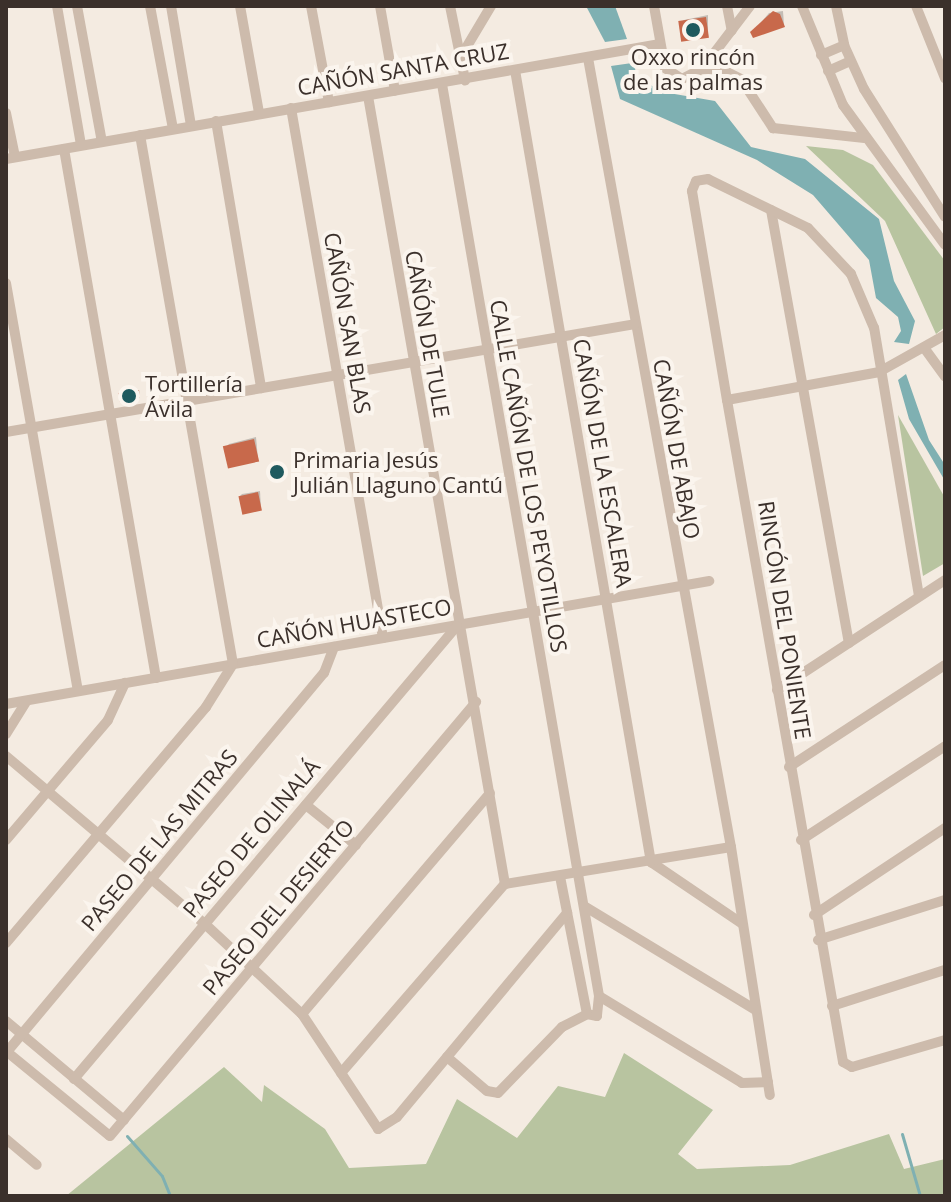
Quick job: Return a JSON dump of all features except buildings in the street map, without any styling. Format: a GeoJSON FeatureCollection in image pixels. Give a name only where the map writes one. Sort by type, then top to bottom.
{"type":"FeatureCollection","features":[{"type":"Feature","properties":{"kind":"street"},"geometry":{"type":"LineString","coordinates":[[57,6],[81,145]]}},
{"type":"Feature","properties":{"kind":"street"},"geometry":{"type":"LineString","coordinates":[[77,6],[102,142]]}},
{"type":"Feature","properties":{"kind":"street"},"geometry":{"type":"LineString","coordinates":[[150,6],[173,129]]}},
{"type":"Feature","properties":{"kind":"street"},"geometry":{"type":"LineString","coordinates":[[171,6],[191,125]]}},
{"type":"Feature","properties":{"kind":"street"},"geometry":{"type":"LineString","coordinates":[[240,6],[259,113]]}},
{"type":"Feature","properties":{"kind":"street"},"geometry":{"type":"LineString","coordinates":[[311,6],[329,102]]}},
{"type":"Feature","properties":{"kind":"street"},"geometry":{"type":"LineString","coordinates":[[380,6],[395,91]]}},
{"type":"Feature","properties":{"kind":"street"},"geometry":{"type":"LineString","coordinates":[[450,6],[465,80]]}},
{"type":"Feature","properties":{"kind":"street"},"geometry":{"type":"LineString","coordinates":[[460,58],[491,6]]}},
{"type":"Feature","properties":{"kind":"street"},"geometry":{"type":"LineString","coordinates":[[654,6],[665,68],[674,77],[690,77],[702,69],[750,6]]}},
{"type":"Feature","properties":{"kind":"street"},"geometry":{"type":"LineString","coordinates":[[727,6],[732,31]]}},
{"type":"Feature","properties":{"kind":"street"},"geometry":{"type":"LineString","coordinates":[[802,6],[828,71],[864,138],[945,245]]}},
{"type":"Feature","properties":{"kind":"street"},"geometry":{"type":"LineString","coordinates":[[836,6],[850,61],[884,126],[945,215],[930,224]]}},
{"type":"Feature","properties":{"kind":"street"},"geometry":{"type":"LineString","coordinates":[[916,6],[945,78]]}},
{"type":"Feature","properties":{"kind":"street","name":"CAÑÓN SANTA CRUZ"},"geometry":{"type":"LineString","coordinates":[[10,158],[660,44]]}},
{"type":"Feature","properties":{"kind":"street"},"geometry":{"type":"LineString","coordinates":[[821,55],[844,45]]}},
{"type":"Feature","properties":{"kind":"street","name":"CAÑÓN DE ABAJO"},"geometry":{"type":"LineString","coordinates":[[588,58],[681,586],[731,847],[770,1095]]}},
{"type":"Feature","properties":{"kind":"street"},"geometry":{"type":"LineString","coordinates":[[828,71],[850,61]]}},
{"type":"Feature","properties":{"kind":"street"},"geometry":{"type":"LineString","coordinates":[[702,69],[723,70],[741,79],[773,128],[864,138]]}},
{"type":"Feature","properties":{"kind":"street","name":"CAÑÓN DE LA ESCALERA"},"geometry":{"type":"LineString","coordinates":[[515,70],[651,862]]}},
{"type":"Feature","properties":{"kind":"street","name":"CALLE CAÑÓN DE LOS PEYOTILLOS"},"geometry":{"type":"LineString","coordinates":[[442,84],[599,996]]}},
{"type":"Feature","properties":{"kind":"street","name":"CAÑÓN DE TULE"},"geometry":{"type":"LineString","coordinates":[[368,96],[412,363],[459,625],[476,702],[505,884]]}},
{"type":"Feature","properties":{"kind":"street","name":"CAÑÓN SAN BLAS"},"geometry":{"type":"LineString","coordinates":[[291,108],[383,638]]}},
{"type":"Feature","properties":{"kind":"street"},"geometry":{"type":"LineString","coordinates":[[6,113],[10,158]]}},
{"type":"Feature","properties":{"kind":"street"},"geometry":{"type":"LineString","coordinates":[[216,121],[261,388]]}},
{"type":"Feature","properties":{"kind":"street"},"geometry":{"type":"LineString","coordinates":[[6,943],[206,707],[233,664],[140,135]]}},
{"type":"Feature","properties":{"kind":"street"},"geometry":{"type":"LineString","coordinates":[[64,149],[107,415],[156,678]]}},
{"type":"Feature","properties":{"kind":"street","name":"RINCÓN DEL PONIENTE"},"geometry":{"type":"LineString","coordinates":[[771,210],[708,179],[696,181],[692,191],[818,940],[846,1066],[945,1040]]}},
{"type":"Feature","properties":{"kind":"street"},"geometry":{"type":"LineString","coordinates":[[771,210],[808,228],[851,274],[874,328],[919,596]]}},
{"type":"Feature","properties":{"kind":"street"},"geometry":{"type":"LineString","coordinates":[[771,210],[849,643]]}},
{"type":"Feature","properties":{"kind":"street"},"geometry":{"type":"LineString","coordinates":[[6,283],[78,691]]}},
{"type":"Feature","properties":{"kind":"street"},"geometry":{"type":"LineString","coordinates":[[6,432],[635,324]]}},
{"type":"Feature","properties":{"kind":"street"},"geometry":{"type":"LineString","coordinates":[[727,400],[879,372],[925,349],[945,335]]}},
{"type":"Feature","properties":{"kind":"street"},"geometry":{"type":"LineString","coordinates":[[925,349],[945,377]]}},
{"type":"Feature","properties":{"kind":"street"},"geometry":{"type":"LineString","coordinates":[[777,690],[945,580]]}},
{"type":"Feature","properties":{"kind":"street","name":"CAÑÓN HUASTECO"},"geometry":{"type":"LineString","coordinates":[[6,704],[709,581]]}},
{"type":"Feature","properties":{"kind":"street","name":"PASEO DE OLINALÁ"},"geometry":{"type":"LineString","coordinates":[[74,1079],[459,625]]}},
{"type":"Feature","properties":{"kind":"street","name":"PASEO DE LAS MITRAS"},"geometry":{"type":"LineString","coordinates":[[6,1052],[324,673],[334,647]]}},
{"type":"Feature","properties":{"kind":"street"},"geometry":{"type":"LineString","coordinates":[[789,767],[945,665]]}},
{"type":"Feature","properties":{"kind":"street"},"geometry":{"type":"LineString","coordinates":[[6,840],[108,720],[125,683]]}},
{"type":"Feature","properties":{"kind":"street"},"geometry":{"type":"LineString","coordinates":[[6,734],[27,701]]}},
{"type":"Feature","properties":{"kind":"street","name":"PASEO DEL DESIERTO"},"geometry":{"type":"LineString","coordinates":[[6,1052],[109,1137],[255,968],[476,702]]}},
{"type":"Feature","properties":{"kind":"street"},"geometry":{"type":"LineString","coordinates":[[801,840],[945,746]]}},
{"type":"Feature","properties":{"kind":"street"},"geometry":{"type":"LineString","coordinates":[[6,756],[205,924],[302,1014],[378,1129],[397,1117],[567,913]]}},
{"type":"Feature","properties":{"kind":"street"},"geometry":{"type":"LineString","coordinates":[[302,1014],[490,793]]}},
{"type":"Feature","properties":{"kind":"street"},"geometry":{"type":"LineString","coordinates":[[306,805],[356,845]]}},
{"type":"Feature","properties":{"kind":"street"},"geometry":{"type":"LineString","coordinates":[[814,915],[945,828]]}},
{"type":"Feature","properties":{"kind":"street"},"geometry":{"type":"LineString","coordinates":[[341,1073],[505,884],[578,875],[731,847]]}},
{"type":"Feature","properties":{"kind":"street"},"geometry":{"type":"LineString","coordinates":[[651,862],[741,923]]}},
{"type":"Feature","properties":{"kind":"street"},"geometry":{"type":"LineString","coordinates":[[560,877],[587,1014]]}},
{"type":"Feature","properties":{"kind":"street"},"geometry":{"type":"LineString","coordinates":[[818,940],[945,900]]}},
{"type":"Feature","properties":{"kind":"street"},"geometry":{"type":"LineString","coordinates":[[584,906],[756,1010]]}},
{"type":"Feature","properties":{"kind":"street"},"geometry":{"type":"LineString","coordinates":[[832,1006],[945,970]]}},
{"type":"Feature","properties":{"kind":"street"},"geometry":{"type":"LineString","coordinates":[[447,1057],[487,1091],[498,1093],[562,1027],[587,1014],[599,1015],[599,996]]}},
{"type":"Feature","properties":{"kind":"street"},"geometry":{"type":"LineString","coordinates":[[599,996],[742,1083],[768,1082]]}},
{"type":"Feature","properties":{"kind":"street"},"geometry":{"type":"LineString","coordinates":[[6,1021],[124,1120]]}},
{"type":"Feature","properties":{"kind":"street"},"geometry":{"type":"LineString","coordinates":[[6,1139],[37,1165]]}},
{"type":"Feature","properties":{"kind":"green space"},"geometry":{"type":"Polygon","coordinates":[[[806,146],[843,150],[873,165],[945,261],[945,327],[936,334],[885,221],[806,146]]]}},
{"type":"Feature","properties":{"kind":"green space"},"geometry":{"type":"Polygon","coordinates":[[[898,415],[945,498],[945,563],[923,576],[898,415]]]}},
{"type":"Feature","properties":{"kind":"green space"},"geometry":{"type":"Polygon","coordinates":[[[624,1053],[713,1110],[678,1154],[697,1169],[790,1165],[889,1134],[904,1169],[945,1159],[945,1196],[66,1196],[224,1067],[262,1102],[264,1085],[325,1129],[349,1168],[426,1164],[457,1099],[517,1138],[558,1086],[605,1097],[624,1053]]]}},
{"type":"Feature","properties":{"kind":"water"},"geometry":{"type":"Polygon","coordinates":[[[586,6],[615,6],[627,39],[605,42],[586,6]]]}},
{"type":"Feature","properties":{"kind":"water"},"geometry":{"type":"Polygon","coordinates":[[[632,63],[640,79],[663,92],[715,101],[751,147],[805,159],[879,219],[894,281],[915,321],[909,344],[894,342],[901,331],[898,317],[876,298],[869,260],[813,195],[757,160],[620,99],[611,66],[632,63]]]}},
{"type":"Feature","properties":{"kind":"water"},"geometry":{"type":"Polygon","coordinates":[[[906,374],[929,440],[945,465],[945,481],[909,419],[898,380],[906,374]]]}},
{"type":"Feature","properties":{"kind":"waterway"},"geometry":{"type":"LineString","coordinates":[[902,1134],[920,1196]]}},
{"type":"Feature","properties":{"kind":"waterway"},"geometry":{"type":"LineString","coordinates":[[127,1136],[162,1176],[170,1196]]}},
{"type":"Feature","properties":{"kind":"place","name":"Oxxo rincón de las palmas"},"geometry":{"type":"Point","coordinates":[693,30]}},
{"type":"Feature","properties":{"kind":"place","name":"Tortillería Ávila"},"geometry":{"type":"Point","coordinates":[129,396]}},
{"type":"Feature","properties":{"kind":"place","name":"Primaria Jesús Julián Llaguno Cantú"},"geometry":{"type":"Point","coordinates":[277,472]}}]}
